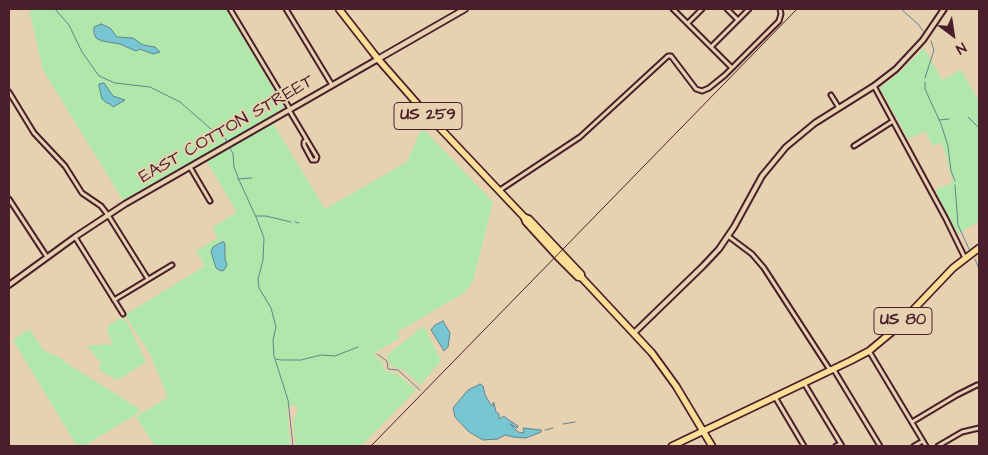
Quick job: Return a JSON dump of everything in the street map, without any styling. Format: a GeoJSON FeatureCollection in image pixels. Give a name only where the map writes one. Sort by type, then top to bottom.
{"type":"FeatureCollection","features":[{"type":"Feature","properties":{"kind":"main road","name":"US 259"},"geometry":{"type":"LineString","coordinates":[[339,9],[378,59],[421,108],[524,218],[529,219],[560,255],[581,274],[582,278],[652,353],[670,377],[712,446]]}},
{"type":"Feature","properties":{"kind":"main road","name":"EAST COTTON STREET"},"geometry":{"type":"LineString","coordinates":[[378,59],[465,9]]}},
{"type":"Feature","properties":{"kind":"main road","name":"US 80"},"geometry":{"type":"LineString","coordinates":[[672,446],[869,351],[893,331],[965,258],[979,248]]}},
{"type":"Feature","properties":{"kind":"street"},"geometry":{"type":"LineString","coordinates":[[230,9],[317,157],[316,160],[312,160],[304,145],[306,140]]}},
{"type":"Feature","properties":{"kind":"street"},"geometry":{"type":"LineString","coordinates":[[286,9],[332,85]]}},
{"type":"Feature","properties":{"kind":"street"},"geometry":{"type":"LineString","coordinates":[[673,9],[732,68]]}},
{"type":"Feature","properties":{"kind":"street"},"geometry":{"type":"LineString","coordinates":[[688,24],[702,9]]}},
{"type":"Feature","properties":{"kind":"street"},"geometry":{"type":"LineString","coordinates":[[727,9],[738,20]]}},
{"type":"Feature","properties":{"kind":"street"},"geometry":{"type":"LineString","coordinates":[[711,47],[749,9]]}},
{"type":"Feature","properties":{"kind":"street"},"geometry":{"type":"LineString","coordinates":[[499,191],[580,137],[667,56],[671,56],[693,86],[700,90],[710,87],[732,68],[778,21],[782,14],[780,9]]}},
{"type":"Feature","properties":{"kind":"street"},"geometry":{"type":"LineString","coordinates":[[634,333],[703,266],[728,236],[756,184],[777,156],[804,130],[896,70],[910,56],[944,9]]}},
{"type":"Feature","properties":{"kind":"street","name":"EAST COTTON STREET"},"geometry":{"type":"LineString","coordinates":[[9,285],[108,215],[378,59]]}},
{"type":"Feature","properties":{"kind":"street"},"geometry":{"type":"LineString","coordinates":[[874,86],[965,258]]}},
{"type":"Feature","properties":{"kind":"street"},"geometry":{"type":"LineString","coordinates":[[9,92],[34,133],[65,166],[82,193],[101,206],[108,215],[148,279]]}},
{"type":"Feature","properties":{"kind":"street"},"geometry":{"type":"LineString","coordinates":[[831,95],[839,108]]}},
{"type":"Feature","properties":{"kind":"street"},"geometry":{"type":"LineString","coordinates":[[854,146],[894,122]]}},
{"type":"Feature","properties":{"kind":"street"},"geometry":{"type":"LineString","coordinates":[[190,167],[210,201]]}},
{"type":"Feature","properties":{"kind":"street"},"geometry":{"type":"LineString","coordinates":[[9,199],[47,258]]}},
{"type":"Feature","properties":{"kind":"street"},"geometry":{"type":"LineString","coordinates":[[728,236],[752,254],[764,268],[880,446]]}},
{"type":"Feature","properties":{"kind":"street"},"geometry":{"type":"LineString","coordinates":[[75,237],[123,314]]}},
{"type":"Feature","properties":{"kind":"street"},"geometry":{"type":"LineString","coordinates":[[114,300],[172,265]]}},
{"type":"Feature","properties":{"kind":"street"},"geometry":{"type":"LineString","coordinates":[[869,351],[926,446]]}},
{"type":"Feature","properties":{"kind":"street"},"geometry":{"type":"LineString","coordinates":[[804,383],[842,445],[836,446]]}},
{"type":"Feature","properties":{"kind":"street"},"geometry":{"type":"LineString","coordinates":[[912,422],[957,394],[977,385]]}},
{"type":"Feature","properties":{"kind":"street"},"geometry":{"type":"LineString","coordinates":[[775,397],[804,446]]}},
{"type":"Feature","properties":{"kind":"street"},"geometry":{"type":"LineString","coordinates":[[938,446],[962,432],[979,428]]}},
{"type":"Feature","properties":{"kind":"street"},"geometry":{"type":"LineString","coordinates":[[914,446],[923,441]]}},
{"type":"Feature","properties":{"kind":"green space"},"geometry":{"type":"Polygon","coordinates":[[[29,9],[226,9],[284,107],[269,117],[325,209],[407,162],[422,128],[493,202],[473,281],[464,293],[397,332],[400,338],[373,354],[382,362],[385,371],[397,374],[416,390],[361,446],[296,446],[293,422],[298,409],[294,404],[287,409],[290,446],[155,446],[136,417],[168,397],[150,354],[125,315],[205,266],[196,251],[218,238],[212,228],[237,212],[203,155],[123,200],[43,70],[29,9]]]}},
{"type":"Feature","properties":{"kind":"green space"},"geometry":{"type":"Polygon","coordinates":[[[924,48],[942,80],[961,70],[977,98],[979,97],[979,221],[958,234],[935,190],[953,183],[944,149],[940,142],[933,146],[925,131],[908,139],[880,88],[900,72],[924,48]]]}},
{"type":"Feature","properties":{"kind":"green space"},"geometry":{"type":"Polygon","coordinates":[[[123,317],[146,362],[118,380],[99,370],[101,363],[87,346],[113,344],[108,333],[108,326],[123,317]]]}},
{"type":"Feature","properties":{"kind":"green space"},"geometry":{"type":"Polygon","coordinates":[[[424,326],[441,361],[420,385],[404,370],[391,366],[387,355],[424,326]]]}},
{"type":"Feature","properties":{"kind":"green space"},"geometry":{"type":"Polygon","coordinates":[[[29,329],[44,351],[57,356],[141,410],[84,446],[77,446],[13,340],[29,329]]]}},
{"type":"Feature","properties":{"kind":"water"},"geometry":{"type":"Polygon","coordinates":[[[101,24],[110,28],[117,37],[133,38],[143,45],[155,47],[160,52],[153,54],[140,49],[136,51],[120,44],[102,41],[96,38],[94,33],[94,27],[101,24]]]}},
{"type":"Feature","properties":{"kind":"water"},"geometry":{"type":"Polygon","coordinates":[[[104,83],[113,96],[125,100],[113,107],[102,99],[99,84],[104,83]]]}},
{"type":"Feature","properties":{"kind":"water"},"geometry":{"type":"Polygon","coordinates":[[[222,242],[225,245],[227,265],[221,271],[216,268],[211,252],[213,247],[222,242]]]}},
{"type":"Feature","properties":{"kind":"water"},"geometry":{"type":"Polygon","coordinates":[[[443,321],[450,333],[448,347],[444,351],[431,330],[435,325],[443,321]]]}},
{"type":"Feature","properties":{"kind":"water"},"geometry":{"type":"Polygon","coordinates":[[[480,384],[483,386],[485,395],[491,405],[493,406],[494,403],[499,419],[504,416],[518,426],[517,428],[510,424],[518,432],[524,433],[523,428],[541,430],[541,432],[526,438],[505,435],[498,439],[483,440],[469,432],[455,417],[453,408],[468,390],[480,384]]]}},
{"type":"Feature","properties":{"kind":"waterway"},"geometry":{"type":"LineString","coordinates":[[55,9],[69,25],[82,52],[99,76],[115,83],[150,87],[180,102],[211,129],[223,134],[233,154],[234,167],[239,180],[264,238],[263,260],[258,279],[259,288],[271,308],[276,327],[273,340],[274,356],[288,400],[293,446]]}},
{"type":"Feature","properties":{"kind":"waterway"},"geometry":{"type":"LineString","coordinates":[[901,9],[923,31]]}},
{"type":"Feature","properties":{"kind":"waterway"},"geometry":{"type":"LineString","coordinates":[[925,78],[934,50],[931,41]]}},
{"type":"Feature","properties":{"kind":"waterway"},"geometry":{"type":"LineString","coordinates":[[925,82],[925,89],[941,124],[948,146],[951,171],[955,181]]}},
{"type":"Feature","properties":{"kind":"waterway"},"geometry":{"type":"LineString","coordinates":[[968,117],[978,127]]}},
{"type":"Feature","properties":{"kind":"waterway"},"geometry":{"type":"LineString","coordinates":[[939,120],[949,119]]}},
{"type":"Feature","properties":{"kind":"waterway"},"geometry":{"type":"LineString","coordinates":[[238,179],[252,178]]}},
{"type":"Feature","properties":{"kind":"waterway"},"geometry":{"type":"LineString","coordinates":[[955,185],[958,225],[969,249]]}},
{"type":"Feature","properties":{"kind":"waterway"},"geometry":{"type":"LineString","coordinates":[[256,216],[266,216],[291,222]]}},
{"type":"Feature","properties":{"kind":"waterway"},"geometry":{"type":"LineString","coordinates":[[295,222],[299,223]]}},
{"type":"Feature","properties":{"kind":"waterway"},"geometry":{"type":"LineString","coordinates":[[975,259],[979,269]]}},
{"type":"Feature","properties":{"kind":"waterway"},"geometry":{"type":"LineString","coordinates":[[276,359],[301,360],[321,355],[335,356],[358,347]]}},
{"type":"Feature","properties":{"kind":"waterway"},"geometry":{"type":"LineString","coordinates":[[377,354],[387,361],[388,369],[398,370],[420,390]]}},
{"type":"Feature","properties":{"kind":"waterway"},"geometry":{"type":"LineString","coordinates":[[563,424],[575,422]]}},
{"type":"Feature","properties":{"kind":"waterway"},"geometry":{"type":"LineString","coordinates":[[545,430],[553,428]]}},
{"type":"Feature","properties":{"kind":"railway"},"geometry":{"type":"LineString","coordinates":[[371,446],[797,9]]}}]}
